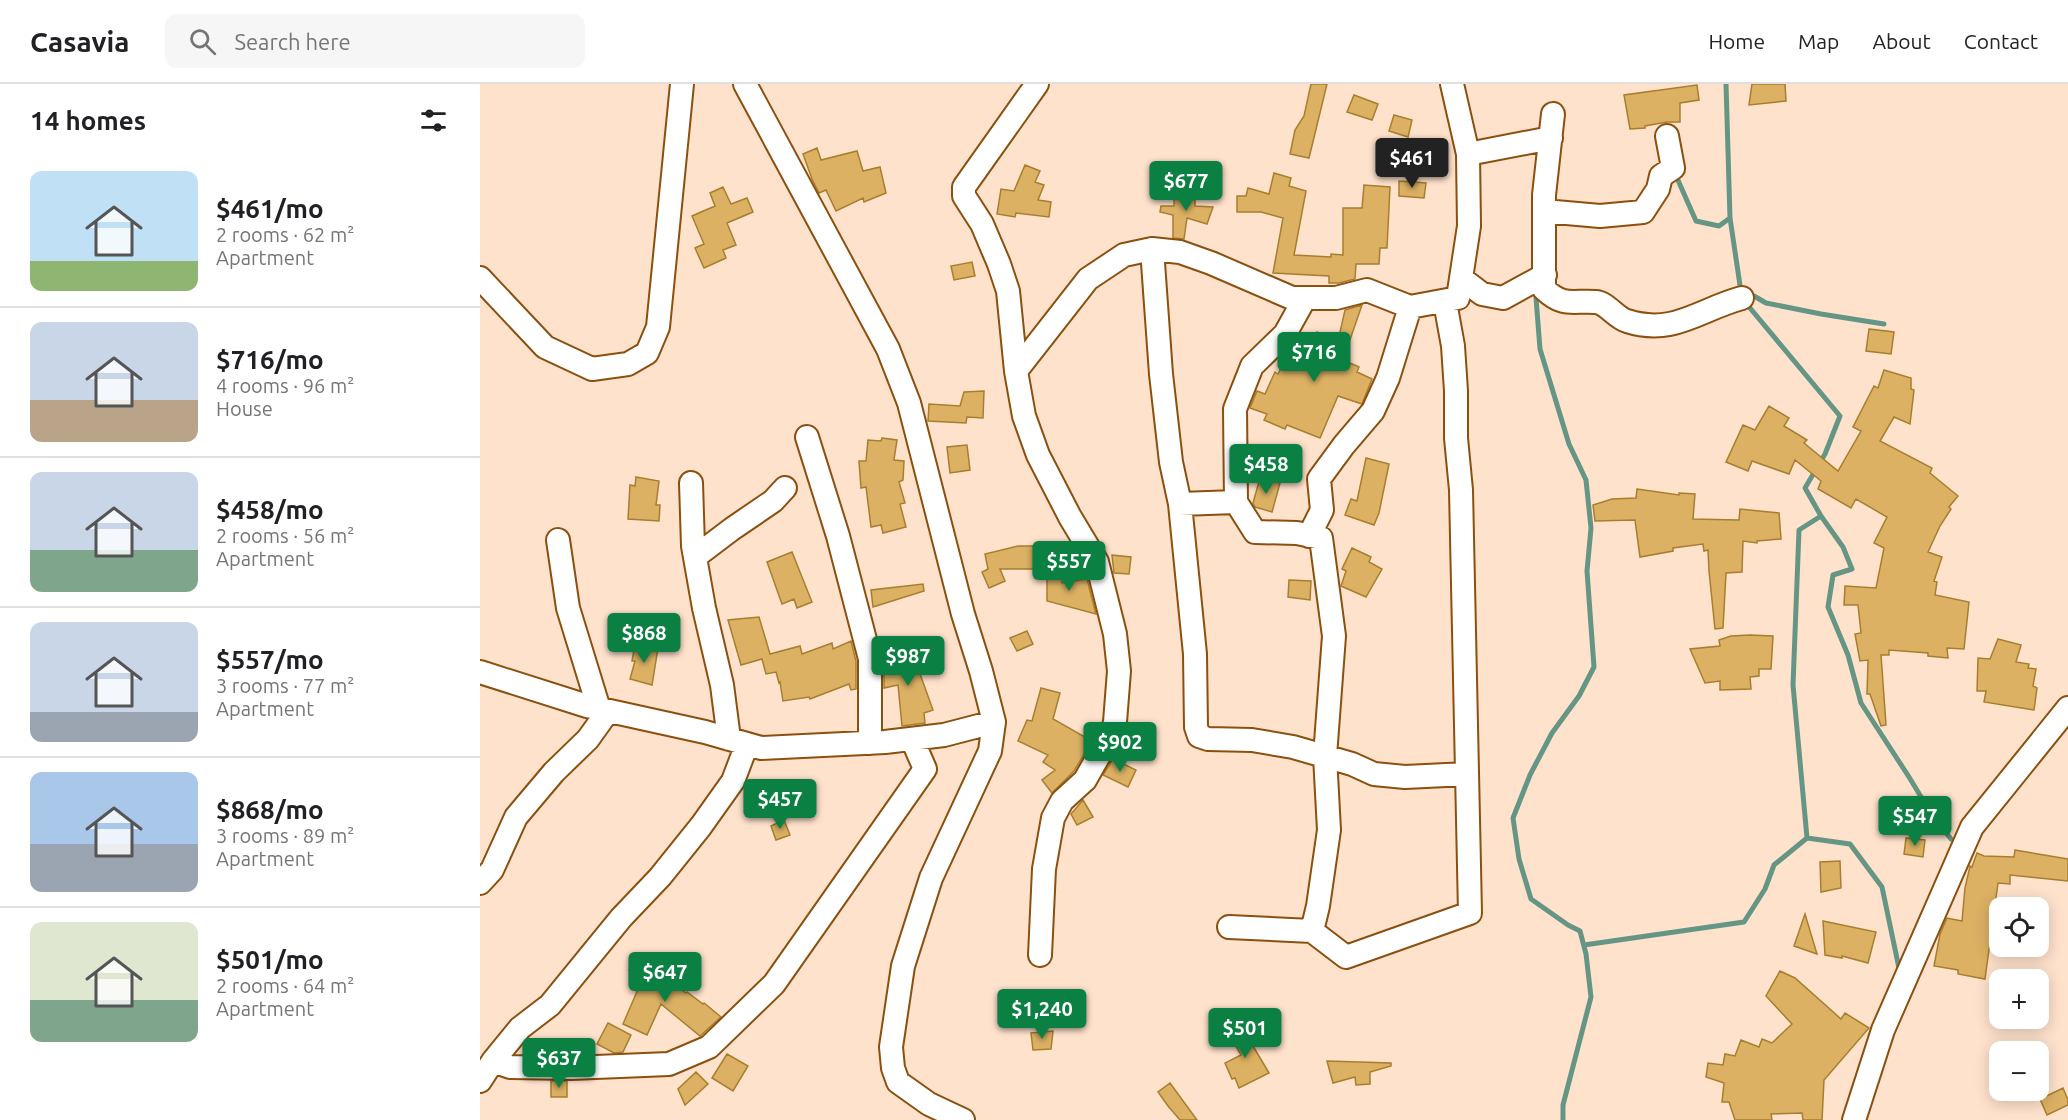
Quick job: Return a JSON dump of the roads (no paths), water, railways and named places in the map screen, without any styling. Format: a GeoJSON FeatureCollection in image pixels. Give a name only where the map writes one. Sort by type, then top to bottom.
{"type":"FeatureCollection","features":[{"type":"Feature","properties":{"kind":"street"},"geometry":{"type":"LineString","coordinates":[[480,278],[545,347],[592,369],[628,364],[647,352],[658,327],[682,84]]}},
{"type":"Feature","properties":{"kind":"street"},"geometry":{"type":"LineString","coordinates":[[745,84],[888,349],[905,393],[994,722],[990,751],[931,878],[903,966],[891,1047],[893,1068],[898,1082],[929,1104],[963,1120]]}},
{"type":"Feature","properties":{"kind":"street"},"geometry":{"type":"LineString","coordinates":[[1037,84],[964,187],[964,196],[981,224],[1008,291],[1016,371],[1024,416],[1038,455],[1070,517],[1097,562],[1113,624],[1119,671],[1115,722],[1110,742],[1085,780],[1062,801],[1053,818],[1044,869],[1040,955]]}},
{"type":"Feature","properties":{"kind":"street"},"geometry":{"type":"LineString","coordinates":[[1016,371],[1088,279],[1124,255],[1152,249],[1180,252],[1292,298],[1336,298],[1367,290],[1410,307],[1458,298],[1469,226],[1468,154],[1452,84]]}},
{"type":"Feature","properties":{"kind":"street"},"geometry":{"type":"LineString","coordinates":[[1553,114],[1544,195],[1544,289],[1551,295],[1571,303],[1599,302],[1625,321],[1659,327],[1701,315],[1727,302],[1742,298]]}},
{"type":"Feature","properties":{"kind":"street"},"geometry":{"type":"LineString","coordinates":[[1544,211],[1600,216],[1643,212],[1658,189],[1661,176],[1673,168],[1667,136]]}},
{"type":"Feature","properties":{"kind":"street"},"geometry":{"type":"LineString","coordinates":[[1468,154],[1551,138]]}},
{"type":"Feature","properties":{"kind":"street"},"geometry":{"type":"LineString","coordinates":[[1152,249],[1161,374],[1171,462],[1180,504],[1195,654],[1196,727],[1199,736],[1208,739],[1252,740],[1283,745],[1352,764],[1374,774],[1405,777],[1467,774]]}},
{"type":"Feature","properties":{"kind":"street"},"geometry":{"type":"LineString","coordinates":[[1461,278],[1482,294],[1503,298],[1545,275]]}},
{"type":"Feature","properties":{"kind":"street"},"geometry":{"type":"LineString","coordinates":[[1305,298],[1285,334],[1252,366],[1235,409],[1236,502],[1256,532],[1297,533],[1321,538],[1334,636],[1325,756],[1329,830],[1312,931]]}},
{"type":"Feature","properties":{"kind":"street"},"geometry":{"type":"LineString","coordinates":[[1229,927],[1312,931],[1346,957],[1470,913],[1461,490],[1456,438],[1453,346],[1445,302]]}},
{"type":"Feature","properties":{"kind":"street"},"geometry":{"type":"LineString","coordinates":[[1309,536],[1322,510],[1319,479],[1373,411],[1388,378],[1410,307]]}},
{"type":"Feature","properties":{"kind":"street"},"geometry":{"type":"LineString","coordinates":[[807,437],[838,536],[870,659],[870,743]]}},
{"type":"Feature","properties":{"kind":"street"},"geometry":{"type":"LineString","coordinates":[[480,1081],[520,1028],[550,1005],[621,918],[660,877],[733,781],[738,742],[704,608],[695,557],[691,483]]}},
{"type":"Feature","properties":{"kind":"street"},"geometry":{"type":"LineString","coordinates":[[695,557],[773,501],[785,488]]}},
{"type":"Feature","properties":{"kind":"street"},"geometry":{"type":"LineString","coordinates":[[1180,504],[1236,502]]}},
{"type":"Feature","properties":{"kind":"street"},"geometry":{"type":"LineString","coordinates":[[480,883],[492,870],[516,817],[554,772],[588,739],[604,710],[568,608],[558,540]]}},
{"type":"Feature","properties":{"kind":"street"},"geometry":{"type":"LineString","coordinates":[[480,672],[604,710],[762,748],[912,739],[944,735],[994,722]]}},
{"type":"Feature","properties":{"kind":"street"},"geometry":{"type":"LineString","coordinates":[[1854,1120],[1883,1030],[1972,827],[2068,708]]}},
{"type":"Feature","properties":{"kind":"street"},"geometry":{"type":"LineString","coordinates":[[493,1061],[510,1067],[571,1068],[669,1064],[709,1047],[774,984],[925,768],[912,739]]}},
{"type":"Feature","properties":{"kind":"waterway"},"geometry":{"type":"LineString","coordinates":[[1726,84],[1730,218],[1741,292]]}},
{"type":"Feature","properties":{"kind":"waterway"},"geometry":{"type":"LineString","coordinates":[[1677,178],[1696,221],[1719,226],[1730,218]]}},
{"type":"Feature","properties":{"kind":"waterway"},"geometry":{"type":"LineString","coordinates":[[1746,297],[1754,296],[1766,303],[1884,324]]}},
{"type":"Feature","properties":{"kind":"waterway"},"geometry":{"type":"LineString","coordinates":[[1536,298],[1540,349],[1569,444],[1586,480],[1591,528],[1587,571],[1594,667],[1579,696],[1552,733],[1530,775],[1513,818],[1519,859],[1531,899],[1580,931],[1586,954],[1591,997],[1563,1105],[1563,1120]]}},
{"type":"Feature","properties":{"kind":"waterway"},"geometry":{"type":"LineString","coordinates":[[1745,302],[1840,416],[1825,454],[1805,488],[1821,516],[1799,530],[1793,685],[1807,838],[1850,844],[1882,887],[1900,973]]}},
{"type":"Feature","properties":{"kind":"waterway"},"geometry":{"type":"LineString","coordinates":[[1821,516],[1843,547],[1852,569],[1833,575],[1828,607],[1848,655],[1861,703],[1932,815],[1951,839]]}},
{"type":"Feature","properties":{"kind":"waterway"},"geometry":{"type":"LineString","coordinates":[[1584,945],[1744,922],[1765,889],[1774,865],[1807,838]]}}]}
